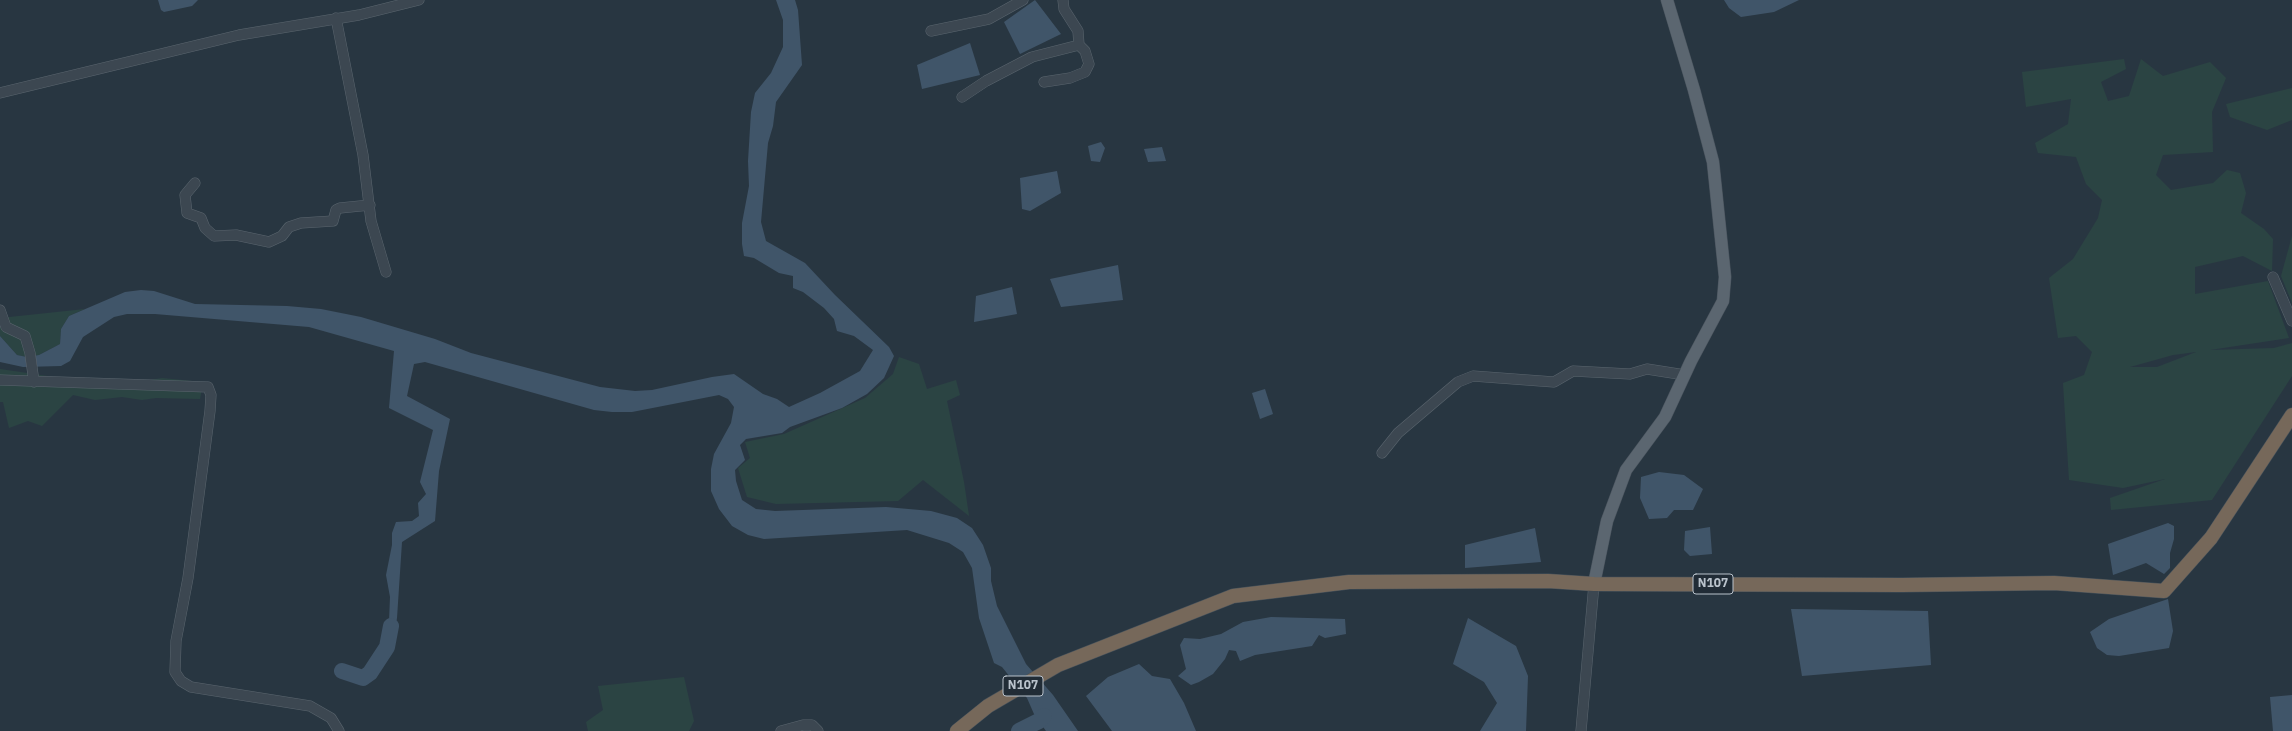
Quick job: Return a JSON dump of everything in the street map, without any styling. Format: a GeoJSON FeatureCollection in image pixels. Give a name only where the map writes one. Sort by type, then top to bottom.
{"type":"FeatureCollection","features":[{"type":"Feature","properties":{"kind":"highway","name":"N107"},"geometry":{"type":"LineString","coordinates":[[957,731],[988,706],[1058,665],[1233,596],[1349,582],[1548,581],[1594,584],[1902,585],[2054,583],[2164,591],[2211,538],[2292,415]]}},
{"type":"Feature","properties":{"kind":"main road"},"geometry":{"type":"LineString","coordinates":[[1594,584],[1607,522],[1626,470],[1666,417],[1685,375],[1723,302],[1725,277],[1713,162],[1694,90],[1667,0]]}},
{"type":"Feature","properties":{"kind":"street"},"geometry":{"type":"LineString","coordinates":[[0,93],[239,35],[359,15],[419,0]]}},
{"type":"Feature","properties":{"kind":"street"},"geometry":{"type":"LineString","coordinates":[[931,31],[989,18],[1023,0]]}},
{"type":"Feature","properties":{"kind":"street"},"geometry":{"type":"LineString","coordinates":[[1044,82],[1070,78],[1085,72],[1089,64],[1085,51],[1079,45],[1078,31],[1064,9],[1063,0]]}},
{"type":"Feature","properties":{"kind":"street"},"geometry":{"type":"LineString","coordinates":[[336,18],[363,155],[372,221],[386,272]]}},
{"type":"Feature","properties":{"kind":"street"},"geometry":{"type":"LineString","coordinates":[[962,97],[986,81],[1032,57],[1079,45]]}},
{"type":"Feature","properties":{"kind":"street"},"geometry":{"type":"LineString","coordinates":[[195,183],[185,195],[187,213],[201,218],[205,228],[214,236],[236,235],[269,242],[282,236],[290,227],[302,223],[333,221],[336,210],[340,208],[370,205]]}},
{"type":"Feature","properties":{"kind":"street"},"geometry":{"type":"LineString","coordinates":[[2273,277],[2292,321]]}},
{"type":"Feature","properties":{"kind":"street"},"geometry":{"type":"LineString","coordinates":[[0,310],[6,327],[25,336],[30,353],[34,382]]}},
{"type":"Feature","properties":{"kind":"street"},"geometry":{"type":"LineString","coordinates":[[1382,453],[1398,433],[1458,382],[1473,376],[1554,382],[1573,371],[1630,374],[1647,369],[1685,375]]}},
{"type":"Feature","properties":{"kind":"street"},"geometry":{"type":"LineString","coordinates":[[0,380],[208,387],[211,395],[210,411],[188,578],[176,641],[175,672],[181,681],[191,687],[310,706],[331,718],[339,731]]}},
{"type":"Feature","properties":{"kind":"street"},"geometry":{"type":"LineString","coordinates":[[1581,731],[1594,584]]}},
{"type":"Feature","properties":{"kind":"street"},"geometry":{"type":"LineString","coordinates":[[781,731],[803,725],[812,726],[818,731]]}},
{"type":"Feature","properties":{"kind":"green space"},"geometry":{"type":"Polygon","coordinates":[[[2124,59],[2126,69],[2101,82],[2108,101],[2129,96],[2141,59],[2163,76],[2210,62],[2226,78],[2212,112],[2213,152],[2163,155],[2156,175],[2171,190],[2213,183],[2227,170],[2240,173],[2246,193],[2241,213],[2264,229],[2273,239],[2272,271],[2243,256],[2195,267],[2195,294],[2268,281],[2289,338],[2210,350],[2274,348],[2292,343],[2292,376],[2212,500],[2111,510],[2110,498],[2165,479],[2123,488],[2069,480],[2063,383],[2084,375],[2092,352],[2076,336],[2058,338],[2049,278],[2073,259],[2098,218],[2102,200],[2086,184],[2076,157],[2038,153],[2035,143],[2068,124],[2071,99],[2026,107],[2022,72],[2124,59]],[[2196,352],[2173,355],[2130,367],[2157,367],[2196,352]]]}},
{"type":"Feature","properties":{"kind":"green space"},"geometry":{"type":"Polygon","coordinates":[[[2292,88],[2292,120],[2267,130],[2230,117],[2226,104],[2292,88]]]}},
{"type":"Feature","properties":{"kind":"green space"},"geometry":{"type":"Polygon","coordinates":[[[2292,236],[2292,303],[2281,276],[2292,236]]]}},
{"type":"Feature","properties":{"kind":"green space"},"geometry":{"type":"Polygon","coordinates":[[[85,309],[69,316],[61,329],[60,344],[39,355],[27,357],[17,355],[0,336],[0,318],[85,309]]]}},
{"type":"Feature","properties":{"kind":"green space"},"geometry":{"type":"Polygon","coordinates":[[[899,357],[919,364],[927,389],[956,380],[960,395],[947,401],[964,482],[969,516],[923,480],[898,501],[776,504],[747,497],[738,468],[750,458],[745,442],[784,434],[865,398],[893,374],[899,357]]]}},
{"type":"Feature","properties":{"kind":"green space"},"geometry":{"type":"Polygon","coordinates":[[[0,369],[75,380],[138,382],[162,378],[203,382],[200,399],[156,398],[142,400],[122,397],[95,400],[73,395],[42,426],[28,421],[9,428],[3,402],[0,402],[0,369]]]}},
{"type":"Feature","properties":{"kind":"green space"},"geometry":{"type":"Polygon","coordinates":[[[684,677],[694,721],[689,731],[588,731],[586,722],[603,710],[598,686],[684,677]]]}},
{"type":"Feature","properties":{"kind":"water"},"geometry":{"type":"Polygon","coordinates":[[[158,0],[198,0],[192,6],[164,12],[161,10],[158,0]]]}},
{"type":"Feature","properties":{"kind":"water"},"geometry":{"type":"Polygon","coordinates":[[[776,0],[795,0],[798,10],[802,65],[776,102],[773,126],[768,143],[761,222],[766,241],[805,263],[835,295],[889,347],[894,356],[884,378],[867,394],[842,408],[790,427],[782,433],[746,439],[740,445],[745,460],[735,470],[736,481],[742,500],[756,509],[775,511],[886,507],[931,511],[957,518],[972,528],[983,545],[991,568],[991,581],[997,606],[1026,664],[1053,695],[1078,731],[1046,731],[1034,714],[1027,698],[1002,667],[994,663],[979,618],[972,568],[963,552],[949,543],[907,530],[764,539],[748,535],[732,526],[719,509],[711,491],[711,469],[714,454],[731,423],[734,407],[728,399],[719,395],[632,412],[612,412],[594,410],[425,362],[414,364],[407,396],[450,419],[439,471],[435,521],[402,542],[397,618],[392,648],[381,646],[389,622],[390,597],[386,575],[392,545],[392,533],[396,522],[412,521],[419,516],[418,503],[426,494],[420,482],[433,430],[389,408],[394,351],[309,327],[155,314],[127,314],[114,317],[83,337],[70,361],[61,366],[23,367],[0,362],[0,336],[17,355],[27,357],[39,355],[60,344],[61,329],[69,316],[125,292],[141,290],[154,291],[195,304],[287,306],[321,309],[361,317],[435,339],[471,353],[600,387],[635,391],[652,390],[712,377],[734,374],[763,394],[777,399],[789,407],[820,393],[860,371],[873,350],[854,336],[837,331],[834,319],[824,308],[803,292],[793,288],[793,276],[779,273],[754,258],[744,256],[742,244],[742,223],[749,186],[748,161],[751,112],[755,93],[771,73],[783,47],[783,20],[776,0]]]}},
{"type":"Feature","properties":{"kind":"water"},"geometry":{"type":"Polygon","coordinates":[[[1035,0],[1061,34],[1020,54],[1004,22],[1035,0]]]}},
{"type":"Feature","properties":{"kind":"water"},"geometry":{"type":"Polygon","coordinates":[[[1724,0],[1799,0],[1774,12],[1741,17],[1729,8],[1724,0]]]}},
{"type":"Feature","properties":{"kind":"water"},"geometry":{"type":"Polygon","coordinates":[[[970,43],[980,75],[922,89],[917,65],[970,43]]]}},
{"type":"Feature","properties":{"kind":"water"},"geometry":{"type":"Polygon","coordinates":[[[1101,142],[1105,148],[1100,162],[1091,161],[1088,146],[1101,142]]]}},
{"type":"Feature","properties":{"kind":"water"},"geometry":{"type":"Polygon","coordinates":[[[1162,147],[1166,161],[1148,162],[1144,149],[1162,147]]]}},
{"type":"Feature","properties":{"kind":"water"},"geometry":{"type":"Polygon","coordinates":[[[1057,171],[1061,193],[1030,211],[1022,209],[1020,178],[1057,171]]]}},
{"type":"Feature","properties":{"kind":"water"},"geometry":{"type":"Polygon","coordinates":[[[1118,265],[1123,300],[1061,307],[1050,279],[1118,265]]]}},
{"type":"Feature","properties":{"kind":"water"},"geometry":{"type":"Polygon","coordinates":[[[1012,287],[1017,314],[974,322],[976,296],[1012,287]]]}},
{"type":"Feature","properties":{"kind":"water"},"geometry":{"type":"Polygon","coordinates":[[[1265,389],[1273,414],[1260,419],[1252,393],[1265,389]]]}},
{"type":"Feature","properties":{"kind":"water"},"geometry":{"type":"Polygon","coordinates":[[[1659,472],[1684,475],[1703,489],[1693,510],[1674,510],[1667,518],[1649,519],[1640,498],[1641,477],[1659,472]]]}},
{"type":"Feature","properties":{"kind":"water"},"geometry":{"type":"Polygon","coordinates":[[[2168,523],[2174,526],[2174,539],[2170,553],[2170,568],[2164,574],[2146,563],[2113,575],[2108,544],[2168,523]]]}},
{"type":"Feature","properties":{"kind":"water"},"geometry":{"type":"Polygon","coordinates":[[[1710,527],[1712,554],[1690,556],[1684,550],[1685,531],[1710,527]]]}},
{"type":"Feature","properties":{"kind":"water"},"geometry":{"type":"Polygon","coordinates":[[[1535,528],[1541,562],[1465,568],[1465,545],[1535,528]]]}},
{"type":"Feature","properties":{"kind":"water"},"geometry":{"type":"Polygon","coordinates":[[[2168,599],[2173,631],[2169,648],[2119,656],[2107,655],[2097,648],[2090,632],[2109,619],[2168,599]]]}},
{"type":"Feature","properties":{"kind":"water"},"geometry":{"type":"Polygon","coordinates":[[[1791,609],[1928,611],[1931,665],[1802,676],[1791,609]]]}},
{"type":"Feature","properties":{"kind":"water"},"geometry":{"type":"Polygon","coordinates":[[[1271,617],[1345,619],[1346,634],[1325,638],[1319,635],[1312,646],[1255,655],[1240,661],[1236,651],[1229,650],[1225,659],[1213,674],[1199,682],[1191,685],[1178,676],[1186,669],[1180,645],[1184,638],[1200,639],[1221,634],[1243,622],[1271,617]]]}},
{"type":"Feature","properties":{"kind":"water"},"geometry":{"type":"Polygon","coordinates":[[[1468,618],[1516,646],[1528,676],[1526,731],[1480,731],[1497,703],[1484,682],[1453,664],[1468,618]]]}},
{"type":"Feature","properties":{"kind":"water"},"geometry":{"type":"Polygon","coordinates":[[[1139,664],[1152,676],[1170,679],[1184,703],[1196,731],[1112,731],[1086,696],[1108,677],[1139,664]]]}},
{"type":"Feature","properties":{"kind":"water"},"geometry":{"type":"Polygon","coordinates":[[[2292,695],[2292,731],[2273,731],[2270,697],[2292,695]]]}},
{"type":"Feature","properties":{"kind":"waterway"},"geometry":{"type":"LineString","coordinates":[[342,671],[363,678],[370,673],[387,647],[391,626]]}},
{"type":"Feature","properties":{"kind":"waterway"},"geometry":{"type":"LineString","coordinates":[[1019,731],[1039,721],[1044,716]]}}]}
